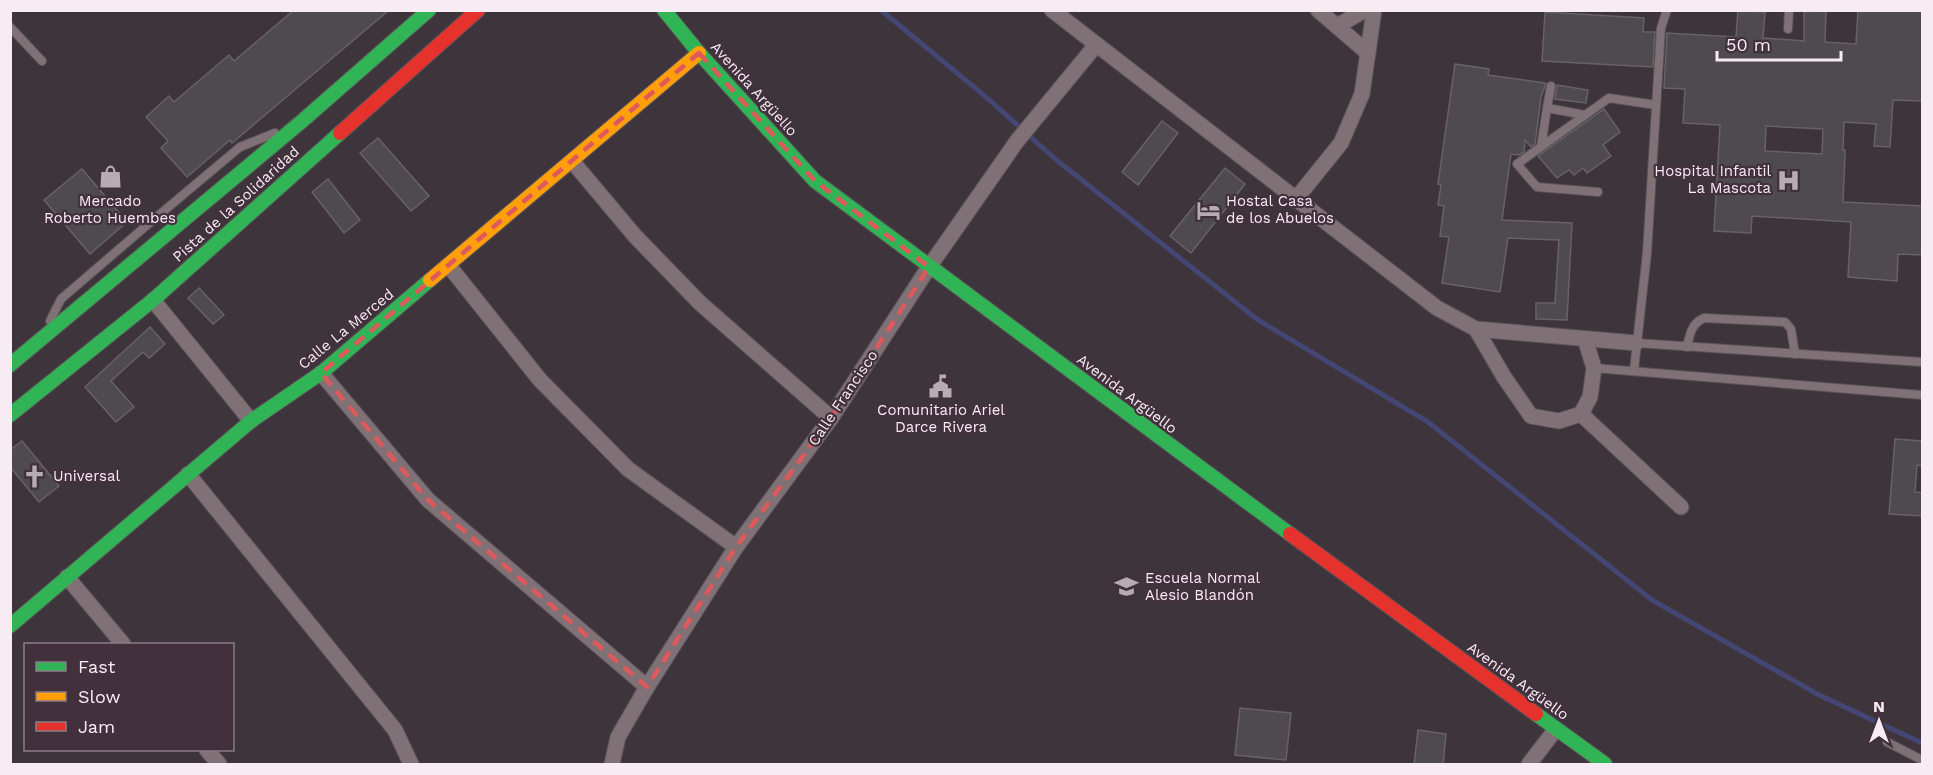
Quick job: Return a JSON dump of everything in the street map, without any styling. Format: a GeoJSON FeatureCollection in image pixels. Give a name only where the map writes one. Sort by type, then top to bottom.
{"type":"FeatureCollection","features":[{"type":"Feature","properties":{"kind":"street","name":"Pista de la Solidaridad"},"geometry":{"type":"LineString","coordinates":[[10,365],[301,122],[429,10]]}},
{"type":"Feature","properties":{"kind":"street","name":"Pista de la Solidaridad"},"geometry":{"type":"LineString","coordinates":[[10,415],[153,300],[478,10]]}},
{"type":"Feature","properties":{"kind":"street","name":"Avenida Argüello"},"geometry":{"type":"LineString","coordinates":[[664,10],[699,53],[815,181],[1605,765]]}},
{"type":"Feature","properties":{"kind":"street"},"geometry":{"type":"LineString","coordinates":[[1052,10],[1437,308],[1476,329],[1636,344]]}},
{"type":"Feature","properties":{"kind":"street"},"geometry":{"type":"LineString","coordinates":[[1318,10],[1368,53]]}},
{"type":"Feature","properties":{"kind":"street"},"geometry":{"type":"LineString","coordinates":[[1337,26],[1365,10]]}},
{"type":"Feature","properties":{"kind":"street"},"geometry":{"type":"LineString","coordinates":[[1295,200],[1341,143],[1362,94],[1374,10]]}},
{"type":"Feature","properties":{"kind":"street","name":"Calle Francisco"},"geometry":{"type":"LineString","coordinates":[[612,765],[618,737],[736,547],[831,418],[929,267],[1017,141],[1096,45]]}},
{"type":"Feature","properties":{"kind":"street","name":"Calle La Merced"},"geometry":{"type":"LineString","coordinates":[[10,626],[251,421],[321,373],[699,53]]}},
{"type":"Feature","properties":{"kind":"street"},"geometry":{"type":"LineString","coordinates":[[572,161],[635,236],[700,303],[831,418]]}},
{"type":"Feature","properties":{"kind":"street"},"geometry":{"type":"LineString","coordinates":[[449,266],[540,380],[628,469],[736,547]]}},
{"type":"Feature","properties":{"kind":"street"},"geometry":{"type":"LineString","coordinates":[[153,300],[251,421]]}},
{"type":"Feature","properties":{"kind":"street"},"geometry":{"type":"LineString","coordinates":[[1476,329],[1504,377],[1531,416],[1559,421],[1581,414],[1590,397],[1594,368],[1584,339]]}},
{"type":"Feature","properties":{"kind":"street"},"geometry":{"type":"LineString","coordinates":[[321,373],[428,500],[647,687]]}},
{"type":"Feature","properties":{"kind":"street"},"geometry":{"type":"LineString","coordinates":[[1581,414],[1682,507]]}},
{"type":"Feature","properties":{"kind":"street"},"geometry":{"type":"LineString","coordinates":[[188,474],[395,730],[411,765]]}},
{"type":"Feature","properties":{"kind":"street"},"geometry":{"type":"LineString","coordinates":[[67,577],[121,643]]}},
{"type":"Feature","properties":{"kind":"street"},"geometry":{"type":"LineString","coordinates":[[1528,765],[1556,729]]}},
{"type":"Feature","properties":{"kind":"street"},"geometry":{"type":"LineString","coordinates":[[208,751],[219,765]]}},
{"type":"Feature","properties":{"kind":"lane"},"geometry":{"type":"LineString","coordinates":[[1634,370],[1647,253],[1660,28],[1667,10]]}},
{"type":"Feature","properties":{"kind":"lane"},"geometry":{"type":"LineString","coordinates":[[1788,29],[1789,10]]}},
{"type":"Feature","properties":{"kind":"lane"},"geometry":{"type":"LineString","coordinates":[[10,27],[42,62]]}},
{"type":"Feature","properties":{"kind":"lane"},"geometry":{"type":"LineString","coordinates":[[1541,147],[1551,86]]}},
{"type":"Feature","properties":{"kind":"lane"},"geometry":{"type":"LineString","coordinates":[[1598,192],[1537,187],[1517,164],[1609,98],[1656,105]]}},
{"type":"Feature","properties":{"kind":"lane"},"geometry":{"type":"LineString","coordinates":[[1546,108],[1585,115]]}},
{"type":"Feature","properties":{"kind":"lane"},"geometry":{"type":"LineString","coordinates":[[41,339],[61,299],[223,161],[240,147],[301,122]]}},
{"type":"Feature","properties":{"kind":"lane"},"geometry":{"type":"LineString","coordinates":[[1687,347],[1692,327],[1704,318],[1785,322],[1791,328],[1795,354]]}},
{"type":"Feature","properties":{"kind":"lane"},"geometry":{"type":"LineString","coordinates":[[1636,344],[1923,362]]}},
{"type":"Feature","properties":{"kind":"lane"},"geometry":{"type":"LineString","coordinates":[[1594,368],[1923,395]]}},
{"type":"Feature","properties":{"kind":"lane"},"geometry":{"type":"LineString","coordinates":[[1887,742],[1923,760]]}},
{"type":"Feature","properties":{"kind":"highlighted area"},"geometry":{"type":"Polygon","coordinates":[[[699,53],[815,181],[929,267],[831,418],[736,547],[647,687],[428,500],[321,373],[699,53]]]}},
{"type":"Feature","properties":{"kind":"building"},"geometry":{"type":"Polygon","coordinates":[[[294,10],[389,10],[232,143],[230,140],[187,177],[161,148],[168,141],[146,117],[169,96],[174,102],[229,55],[234,61],[294,10]]]}},
{"type":"Feature","properties":{"kind":"building"},"geometry":{"type":"Polygon","coordinates":[[[1738,10],[1765,12],[1763,38],[1804,41],[1804,12],[1826,10],[1825,42],[1856,44],[1858,10],[1923,10],[1923,101],[1893,100],[1890,147],[1874,146],[1876,124],[1844,122],[1843,202],[1923,206],[1923,255],[1898,254],[1897,281],[1848,277],[1851,222],[1752,216],[1751,233],[1714,231],[1720,125],[1683,123],[1685,89],[1664,88],[1667,33],[1736,37],[1738,10]],[[1766,126],[1765,151],[1822,154],[1823,129],[1766,126]]]}},
{"type":"Feature","properties":{"kind":"building"},"geometry":{"type":"Polygon","coordinates":[[[1545,12],[1644,18],[1643,32],[1655,32],[1653,67],[1542,61],[1545,12]]]}},
{"type":"Feature","properties":{"kind":"building"},"geometry":{"type":"Polygon","coordinates":[[[1455,64],[1489,69],[1488,75],[1546,83],[1541,97],[1535,144],[1531,147],[1525,140],[1524,152],[1519,155],[1511,154],[1502,220],[1572,223],[1567,320],[1536,319],[1536,303],[1555,303],[1559,240],[1508,238],[1500,292],[1442,283],[1449,237],[1440,236],[1444,206],[1438,205],[1441,185],[1438,184],[1455,64]]]}},
{"type":"Feature","properties":{"kind":"building"},"geometry":{"type":"Polygon","coordinates":[[[1557,85],[1588,90],[1586,103],[1555,99],[1557,85]]]}},
{"type":"Feature","properties":{"kind":"building"},"geometry":{"type":"Polygon","coordinates":[[[1604,109],[1620,132],[1603,145],[1611,156],[1587,173],[1583,168],[1574,175],[1569,170],[1557,178],[1538,156],[1604,109]]]}},
{"type":"Feature","properties":{"kind":"building"},"geometry":{"type":"Polygon","coordinates":[[[1162,121],[1178,133],[1138,185],[1122,172],[1162,121]]]}},
{"type":"Feature","properties":{"kind":"building"},"geometry":{"type":"Polygon","coordinates":[[[378,138],[429,196],[411,211],[360,153],[378,138]]]}},
{"type":"Feature","properties":{"kind":"building","name":"Hostal Casa de los Abuelos"},"geometry":{"type":"Polygon","coordinates":[[[1225,168],[1245,184],[1191,253],[1170,236],[1225,168]]]}},
{"type":"Feature","properties":{"kind":"building"},"geometry":{"type":"Polygon","coordinates":[[[82,169],[127,222],[90,254],[44,200],[82,169]]]}},
{"type":"Feature","properties":{"kind":"building"},"geometry":{"type":"Polygon","coordinates":[[[328,179],[360,220],[344,233],[312,192],[328,179]]]}},
{"type":"Feature","properties":{"kind":"building"},"geometry":{"type":"Polygon","coordinates":[[[199,288],[224,315],[213,324],[188,298],[199,288]]]}},
{"type":"Feature","properties":{"kind":"building"},"geometry":{"type":"Polygon","coordinates":[[[150,327],[165,344],[149,358],[143,352],[111,381],[134,407],[116,422],[85,387],[150,327]]]}},
{"type":"Feature","properties":{"kind":"building"},"geometry":{"type":"Polygon","coordinates":[[[1895,439],[1923,441],[1923,466],[1917,465],[1915,492],[1923,493],[1923,516],[1889,514],[1895,439]]]}},
{"type":"Feature","properties":{"kind":"building","name":"Universal"},"geometry":{"type":"Polygon","coordinates":[[[22,441],[59,486],[39,502],[10,467],[10,450],[22,441]]]}},
{"type":"Feature","properties":{"kind":"building"},"geometry":{"type":"Polygon","coordinates":[[[1240,708],[1291,713],[1286,760],[1235,755],[1240,708]]]}},
{"type":"Feature","properties":{"kind":"building"},"geometry":{"type":"Polygon","coordinates":[[[1418,730],[1446,734],[1443,765],[1414,765],[1418,730]]]}},
{"type":"Feature","properties":{"kind":"waterway"},"geometry":{"type":"LineString","coordinates":[[881,10],[986,97],[1054,158],[1258,320],[1428,422],[1652,600],[1819,695],[1922,743]]}},
{"type":"Feature","properties":{"kind":"traffic: fast"},"geometry":{"type":"LineString","coordinates":[[10,365],[301,122],[429,10]]}},
{"type":"Feature","properties":{"kind":"traffic: fast"},"geometry":{"type":"LineString","coordinates":[[664,10],[699,53],[815,181],[1290,534]]}},
{"type":"Feature","properties":{"kind":"traffic: fast"},"geometry":{"type":"LineString","coordinates":[[10,415],[153,300],[340,133]]}},
{"type":"Feature","properties":{"kind":"traffic: fast"},"geometry":{"type":"LineString","coordinates":[[10,626],[251,421],[321,373],[430,280]]}},
{"type":"Feature","properties":{"kind":"traffic: fast"},"geometry":{"type":"LineString","coordinates":[[1536,714],[1605,764]]}},
{"type":"Feature","properties":{"kind":"traffic: slow"},"geometry":{"type":"LineString","coordinates":[[430,280],[699,53]]}},
{"type":"Feature","properties":{"kind":"traffic: jam"},"geometry":{"type":"LineString","coordinates":[[340,133],[478,10]]}},
{"type":"Feature","properties":{"kind":"traffic: jam"},"geometry":{"type":"LineString","coordinates":[[1290,534],[1536,714]]}},
{"type":"Feature","properties":{"kind":"place","name":"Mercado Roberto Huembes"},"geometry":{"type":"Point","coordinates":[110,177]}},
{"type":"Feature","properties":{"kind":"place","name":"Hospital Infantil La Mascota"},"geometry":{"type":"Point","coordinates":[1789,180]}},
{"type":"Feature","properties":{"kind":"place","name":"Hostal Casa de los Abuelos"},"geometry":{"type":"Point","coordinates":[1208,210]}},
{"type":"Feature","properties":{"kind":"place","name":"Comunitario Ariel Darce Rivera"},"geometry":{"type":"Point","coordinates":[941,386]}},
{"type":"Feature","properties":{"kind":"place","name":"Universal"},"geometry":{"type":"Point","coordinates":[35,476]}},
{"type":"Feature","properties":{"kind":"place","name":"Escuela Normal Alesio Blandón"},"geometry":{"type":"Point","coordinates":[1127,587]}}]}
